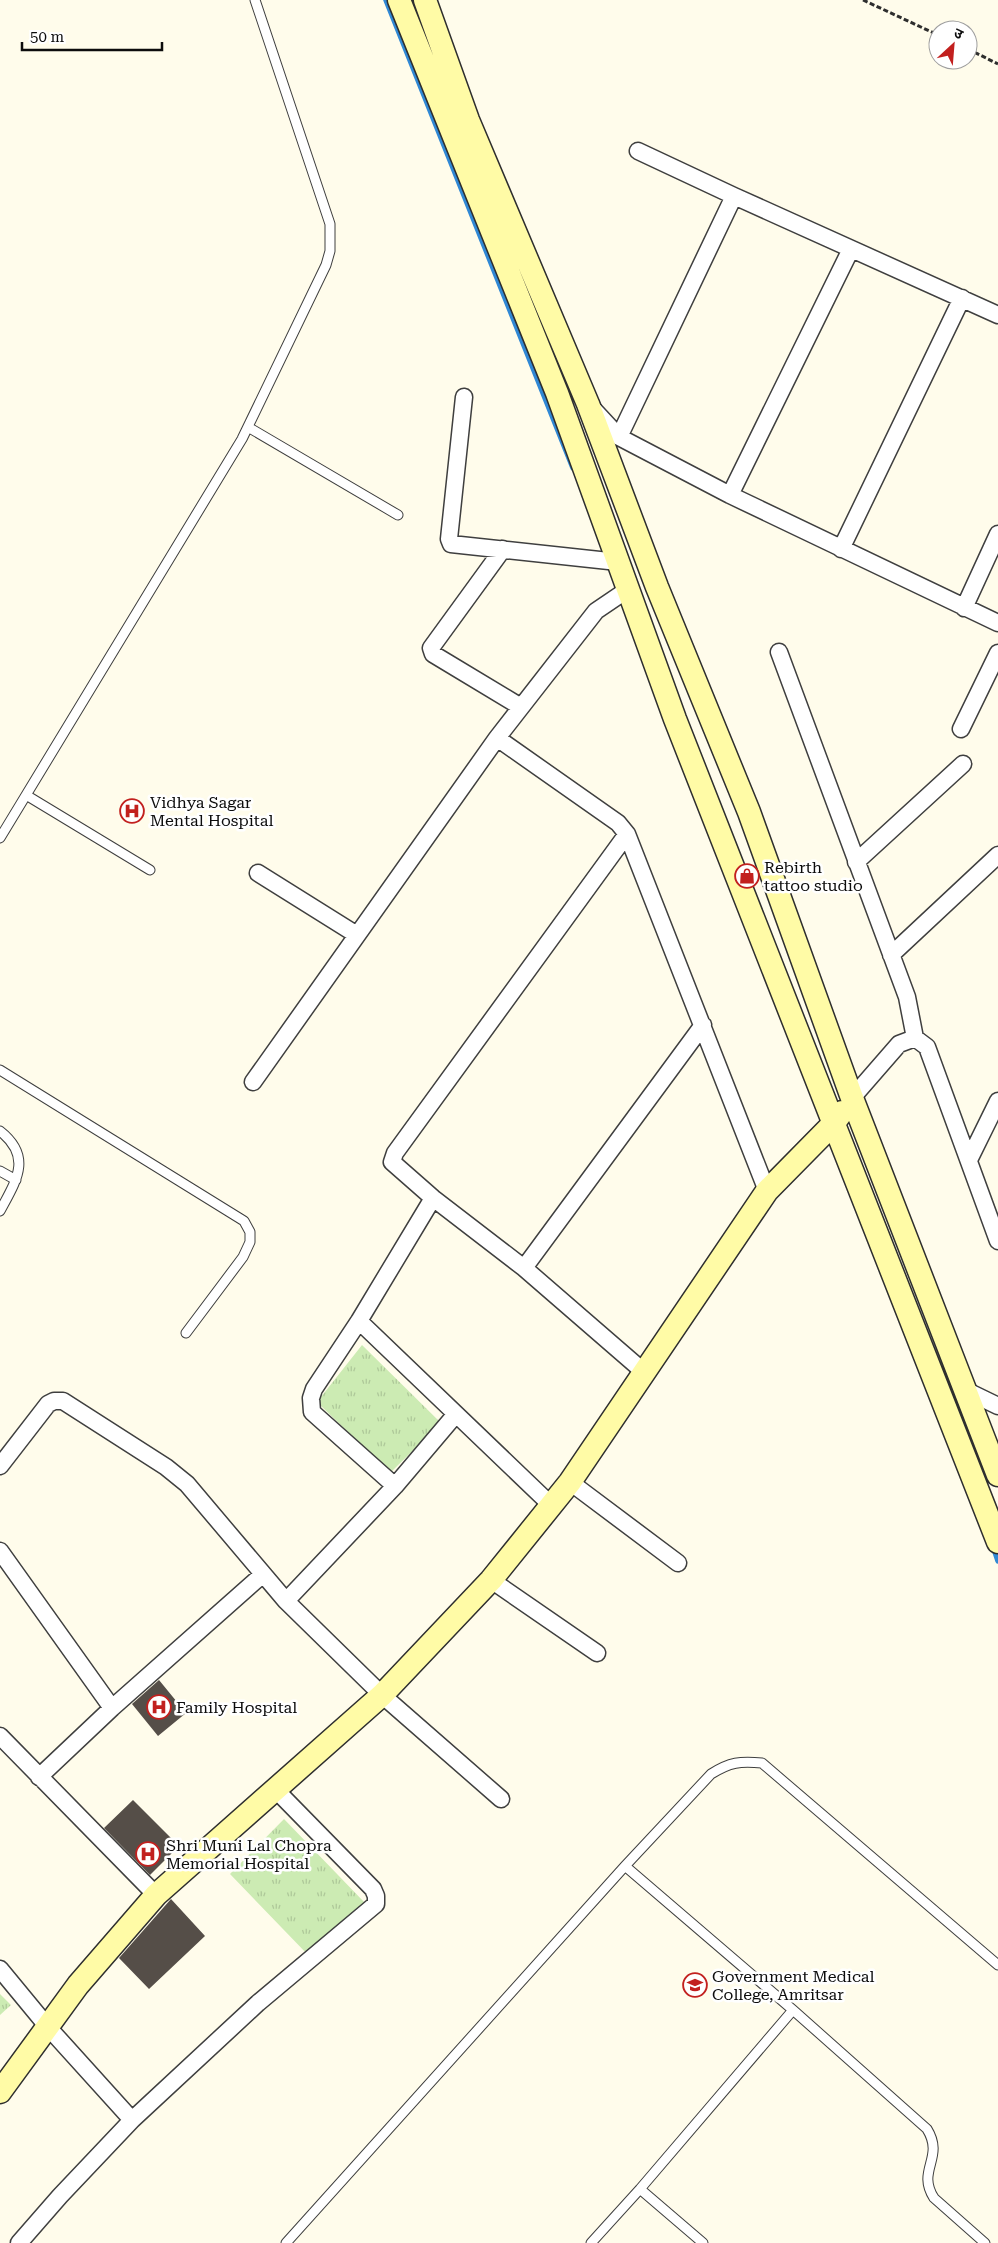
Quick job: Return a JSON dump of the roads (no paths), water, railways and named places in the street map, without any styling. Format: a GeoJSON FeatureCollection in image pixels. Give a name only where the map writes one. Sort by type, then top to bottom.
{"type":"FeatureCollection","features":[{"type":"Feature","properties":{"kind":"street"},"geometry":{"type":"LineString","coordinates":[[399,0],[557,393],[675,719],[998,1542]]}},
{"type":"Feature","properties":{"kind":"street"},"geometry":{"type":"LineString","coordinates":[[425,0],[468,120],[588,404],[657,588],[749,812],[852,1098],[998,1475]]}},
{"type":"Feature","properties":{"kind":"street"},"geometry":{"type":"LineString","coordinates":[[638,150],[734,196],[998,315]]}},
{"type":"Feature","properties":{"kind":"street"},"geometry":{"type":"LineString","coordinates":[[619,437],[734,196]]}},
{"type":"Feature","properties":{"kind":"street"},"geometry":{"type":"LineString","coordinates":[[730,495],[851,249]]}},
{"type":"Feature","properties":{"kind":"street"},"geometry":{"type":"LineString","coordinates":[[841,549],[962,298]]}},
{"type":"Feature","properties":{"kind":"street"},"geometry":{"type":"LineString","coordinates":[[464,397],[449,541],[453,545],[618,562]]}},
{"type":"Feature","properties":{"kind":"street"},"geometry":{"type":"LineString","coordinates":[[588,404],[619,437],[730,495],[998,623]]}},
{"type":"Feature","properties":{"kind":"street"},"geometry":{"type":"LineString","coordinates":[[964,608],[998,534]]}},
{"type":"Feature","properties":{"kind":"street"},"geometry":{"type":"LineString","coordinates":[[503,549],[431,648],[433,654],[521,707]]}},
{"type":"Feature","properties":{"kind":"street"},"geometry":{"type":"LineString","coordinates":[[253,1082],[496,738],[596,610],[627,590]]}},
{"type":"Feature","properties":{"kind":"street"},"geometry":{"type":"LineString","coordinates":[[779,652],[906,997],[915,1038],[927,1047],[930,1053],[998,1241]]}},
{"type":"Feature","properties":{"kind":"street"},"geometry":{"type":"LineString","coordinates":[[961,730],[998,653]]}},
{"type":"Feature","properties":{"kind":"street"},"geometry":{"type":"LineString","coordinates":[[496,738],[618,823],[627,834],[767,1192]]}},
{"type":"Feature","properties":{"kind":"street"},"geometry":{"type":"LineString","coordinates":[[856,862],[963,764]]}},
{"type":"Feature","properties":{"kind":"street"},"geometry":{"type":"LineString","coordinates":[[627,834],[392,1158],[393,1165],[524,1268],[644,1372]]}},
{"type":"Feature","properties":{"kind":"street"},"geometry":{"type":"LineString","coordinates":[[891,955],[998,855]]}},
{"type":"Feature","properties":{"kind":"street"},"geometry":{"type":"LineString","coordinates":[[258,873],[357,935]]}},
{"type":"Feature","properties":{"kind":"street"},"geometry":{"type":"LineString","coordinates":[[524,1268],[703,1025]]}},
{"type":"Feature","properties":{"kind":"street"},"geometry":{"type":"LineString","coordinates":[[0,2092],[78,1986],[156,1895],[274,1788],[382,1695],[491,1580],[570,1482],[767,1192],[834,1123],[852,1098],[899,1044],[915,1038]]}},
{"type":"Feature","properties":{"kind":"street"},"geometry":{"type":"LineString","coordinates":[[969,1160],[998,1101]]}},
{"type":"Feature","properties":{"kind":"street"},"geometry":{"type":"LineString","coordinates":[[395,1486],[312,1412],[310,1407],[314,1389],[359,1321],[433,1198]]}},
{"type":"Feature","properties":{"kind":"street"},"geometry":{"type":"LineString","coordinates":[[359,1321],[551,1505]]}},
{"type":"Feature","properties":{"kind":"street"},"geometry":{"type":"LineString","coordinates":[[965,1390],[998,1406]]}},
{"type":"Feature","properties":{"kind":"street"},"geometry":{"type":"LineString","coordinates":[[0,1466],[48,1404],[54,1401],[63,1401],[166,1467],[187,1484],[262,1575],[286,1601],[382,1695],[501,1799]]}},
{"type":"Feature","properties":{"kind":"street"},"geometry":{"type":"LineString","coordinates":[[286,1601],[395,1486],[456,1414]]}},
{"type":"Feature","properties":{"kind":"street"},"geometry":{"type":"LineString","coordinates":[[570,1482],[678,1562]]}},
{"type":"Feature","properties":{"kind":"street"},"geometry":{"type":"LineString","coordinates":[[0,1551],[112,1708]]}},
{"type":"Feature","properties":{"kind":"street"},"geometry":{"type":"LineString","coordinates":[[40,1777],[112,1708],[262,1575]]}},
{"type":"Feature","properties":{"kind":"street"},"geometry":{"type":"LineString","coordinates":[[491,1580],[597,1653]]}},
{"type":"Feature","properties":{"kind":"street"},"geometry":{"type":"LineString","coordinates":[[0,1736],[156,1895]]}},
{"type":"Feature","properties":{"kind":"street"},"geometry":{"type":"LineString","coordinates":[[19,2243],[60,2196],[132,2120],[258,2003],[376,1904],[376,1896],[373,1889],[274,1788]]}},
{"type":"Feature","properties":{"kind":"street"},"geometry":{"type":"LineString","coordinates":[[0,1969],[47,2026],[132,2120]]}},
{"type":"Feature","properties":{"kind":"lane"},"geometry":{"type":"LineString","coordinates":[[0,838],[248,427],[326,265],[330,251],[330,224],[255,0]]}},
{"type":"Feature","properties":{"kind":"lane"},"geometry":{"type":"LineString","coordinates":[[248,427],[398,515]]}},
{"type":"Feature","properties":{"kind":"lane"},"geometry":{"type":"LineString","coordinates":[[26,795],[150,870]]}},
{"type":"Feature","properties":{"kind":"lane"},"geometry":{"type":"LineString","coordinates":[[0,1070],[244,1221],[250,1232],[250,1242],[243,1256],[186,1333]]}},
{"type":"Feature","properties":{"kind":"lane"},"geometry":{"type":"LineString","coordinates":[[0,1131],[16,1149],[20,1160],[20,1171],[0,1211]]}},
{"type":"Feature","properties":{"kind":"lane"},"geometry":{"type":"LineString","coordinates":[[0,1171],[16,1180]]}},
{"type":"Feature","properties":{"kind":"lane"},"geometry":{"type":"LineString","coordinates":[[286,2243],[625,1866],[711,1774],[725,1765],[744,1761],[762,1763],[998,1965]]}},
{"type":"Feature","properties":{"kind":"lane"},"geometry":{"type":"LineString","coordinates":[[625,1866],[794,2010],[927,2129],[933,2138],[935,2147],[927,2176],[930,2192],[934,2198],[984,2243]]}},
{"type":"Feature","properties":{"kind":"lane"},"geometry":{"type":"LineString","coordinates":[[591,2243],[794,2010]]}},
{"type":"Feature","properties":{"kind":"lane"},"geometry":{"type":"LineString","coordinates":[[640,2189],[703,2243]]}},
{"type":"Feature","properties":{"kind":"waterway"},"geometry":{"type":"LineString","coordinates":[[386,0],[573,468]]}},
{"type":"Feature","properties":{"kind":"waterway"},"geometry":{"type":"LineString","coordinates":[[993,1546],[998,1561]]}},
{"type":"Feature","properties":{"kind":"place","name":"Vidhya Sagar Mental Hospital"},"geometry":{"type":"Point","coordinates":[132,811]}},
{"type":"Feature","properties":{"kind":"place","name":"Rebirth tattoo studio"},"geometry":{"type":"Point","coordinates":[747,876]}},
{"type":"Feature","properties":{"kind":"place","name":"Family Hospital"},"geometry":{"type":"Point","coordinates":[159,1707]}},
{"type":"Feature","properties":{"kind":"place","name":"Shri Muni Lal Chopra Memorial Hospital"},"geometry":{"type":"Point","coordinates":[148,1854]}},
{"type":"Feature","properties":{"kind":"place","name":"Government Medical College, Amritsar"},"geometry":{"type":"Point","coordinates":[695,1985]}}]}
